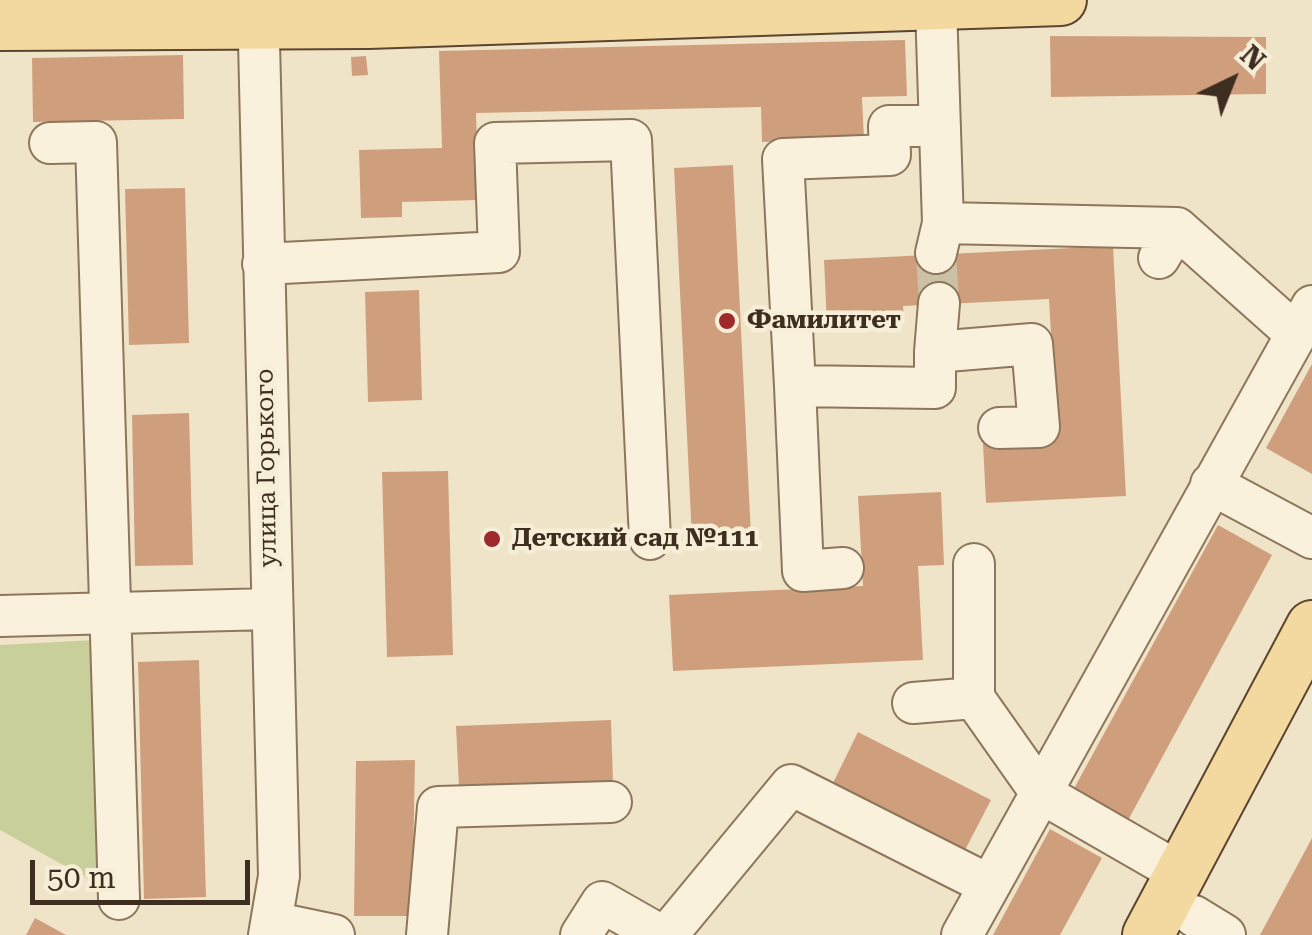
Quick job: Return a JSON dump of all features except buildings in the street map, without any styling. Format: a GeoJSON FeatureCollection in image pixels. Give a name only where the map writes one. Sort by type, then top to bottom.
{"type":"FeatureCollection","features":[{"type":"Feature","properties":{"kind":"main road"},"geometry":{"type":"LineString","coordinates":[[0,26],[258,10],[368,22],[1061,0]]}},
{"type":"Feature","properties":{"kind":"main road"},"geometry":{"type":"LineString","coordinates":[[1196,915],[1312,626]]}},
{"type":"Feature","properties":{"kind":"main road"},"geometry":{"type":"LineString","coordinates":[[1148,935],[1196,915],[1312,696]]}},
{"type":"Feature","properties":{"kind":"street"},"geometry":{"type":"LineString","coordinates":[[936,6],[939,238],[1168,243],[1304,320],[962,935]]}},
{"type":"Feature","properties":{"kind":"street","name":"улица Горького"},"geometry":{"type":"LineString","coordinates":[[258,10],[279,876],[270,929]]}},
{"type":"Feature","properties":{"kind":"street"},"geometry":{"type":"LineString","coordinates":[[843,568],[804,571],[784,160],[890,156],[889,126],[940,126]]}},
{"type":"Feature","properties":{"kind":"street"},"geometry":{"type":"LineString","coordinates":[[262,264],[500,252],[495,143],[632,140],[650,539]]}},
{"type":"Feature","properties":{"kind":"street"},"geometry":{"type":"LineString","coordinates":[[50,143],[96,142],[119,899]]}},
{"type":"Feature","properties":{"kind":"street"},"geometry":{"type":"LineString","coordinates":[[794,386],[935,388],[938,304]]}},
{"type":"Feature","properties":{"kind":"street"},"geometry":{"type":"LineString","coordinates":[[935,352],[1032,344],[1039,427],[999,428]]}},
{"type":"Feature","properties":{"kind":"street"},"geometry":{"type":"LineString","coordinates":[[1211,484],[1312,538]]}},
{"type":"Feature","properties":{"kind":"street"},"geometry":{"type":"LineString","coordinates":[[974,564],[974,698],[1041,793],[1196,915]]}},
{"type":"Feature","properties":{"kind":"street"},"geometry":{"type":"LineString","coordinates":[[0,616],[270,609]]}},
{"type":"Feature","properties":{"kind":"street"},"geometry":{"type":"LineString","coordinates":[[913,703],[974,698]]}},
{"type":"Feature","properties":{"kind":"street"},"geometry":{"type":"LineString","coordinates":[[581,935],[602,902],[664,935],[791,785],[989,885]]}},
{"type":"Feature","properties":{"kind":"street"},"geometry":{"type":"LineString","coordinates":[[427,935],[438,807],[611,802]]}},
{"type":"Feature","properties":{"kind":"street"},"geometry":{"type":"LineString","coordinates":[[270,929],[334,935]]}},
{"type":"Feature","properties":{"kind":"green space"},"geometry":{"type":"Polygon","coordinates":[[[96,640],[101,886],[0,830],[0,645],[96,640]]]}},
{"type":"Feature","properties":{"kind":"tunnel"},"geometry":{"type":"LineString","coordinates":[[936,253],[939,303]]}},
{"type":"Feature","properties":{"kind":"place","name":"Фамилитет"},"geometry":{"type":"Point","coordinates":[727,321]}},
{"type":"Feature","properties":{"kind":"place","name":"Детский сад №111"},"geometry":{"type":"Point","coordinates":[492,539]}}]}
